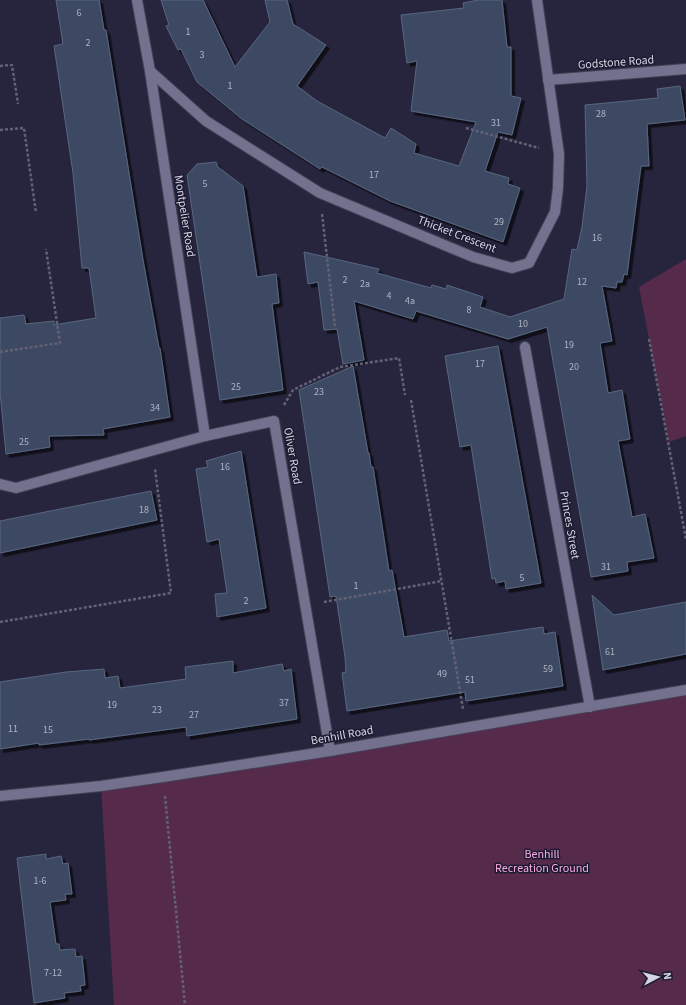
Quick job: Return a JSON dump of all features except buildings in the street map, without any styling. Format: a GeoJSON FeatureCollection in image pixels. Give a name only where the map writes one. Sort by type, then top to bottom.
{"type":"FeatureCollection","features":[{"type":"Feature","properties":{"kind":"street","name":"Montpelier Road"},"geometry":{"type":"LineString","coordinates":[[137,0],[150,71],[205,436]]}},
{"type":"Feature","properties":{"kind":"street","name":"Thicket Crescent"},"geometry":{"type":"LineString","coordinates":[[150,71],[206,121],[320,192],[473,257],[512,268],[529,263],[555,212],[558,188],[559,154],[537,0]]}},
{"type":"Feature","properties":{"kind":"street","name":"Godstone Road"},"geometry":{"type":"LineString","coordinates":[[548,80],[686,70]]}},
{"type":"Feature","properties":{"kind":"street","name":"Princes Street"},"geometry":{"type":"LineString","coordinates":[[525,347],[590,707]]}},
{"type":"Feature","properties":{"kind":"street","name":"Oliver Road"},"geometry":{"type":"LineString","coordinates":[[0,484],[16,488],[205,436],[274,421],[330,751]]}},
{"type":"Feature","properties":{"kind":"street","name":"Benhill Road"},"geometry":{"type":"LineString","coordinates":[[0,796],[101,786],[163,777],[330,751],[686,690]]}},
{"type":"Feature","properties":{"kind":"path"},"geometry":{"type":"LineString","coordinates":[[0,66],[12,65],[18,104]]}},
{"type":"Feature","properties":{"kind":"path"},"geometry":{"type":"LineString","coordinates":[[0,130],[24,128],[36,213]]}},
{"type":"Feature","properties":{"kind":"path"},"geometry":{"type":"LineString","coordinates":[[466,128],[559,154]]}},
{"type":"Feature","properties":{"kind":"path"},"geometry":{"type":"LineString","coordinates":[[320,192],[335,327]]}},
{"type":"Feature","properties":{"kind":"path"},"geometry":{"type":"LineString","coordinates":[[0,352],[60,343],[46,249]]}},
{"type":"Feature","properties":{"kind":"path"},"geometry":{"type":"LineString","coordinates":[[649,339],[686,539]]}},
{"type":"Feature","properties":{"kind":"path"},"geometry":{"type":"LineString","coordinates":[[274,421],[293,390],[340,367],[399,358],[405,395]]}},
{"type":"Feature","properties":{"kind":"path"},"geometry":{"type":"LineString","coordinates":[[411,400],[466,727]]}},
{"type":"Feature","properties":{"kind":"path"},"geometry":{"type":"LineString","coordinates":[[0,622],[171,593],[152,451]]}},
{"type":"Feature","properties":{"kind":"path"},"geometry":{"type":"LineString","coordinates":[[305,606],[442,581]]}},
{"type":"Feature","properties":{"kind":"path"},"geometry":{"type":"LineString","coordinates":[[163,777],[185,1005]]}},
{"type":"Feature","properties":{"kind":"green space"},"geometry":{"type":"Polygon","coordinates":[[[686,259],[686,436],[669,442],[639,287],[686,259]]]}},
{"type":"Feature","properties":{"kind":"green space","name":"Benhill Recreation Ground"},"geometry":{"type":"Polygon","coordinates":[[[686,690],[686,1005],[114,1005],[101,786],[686,690]]]}}]}
